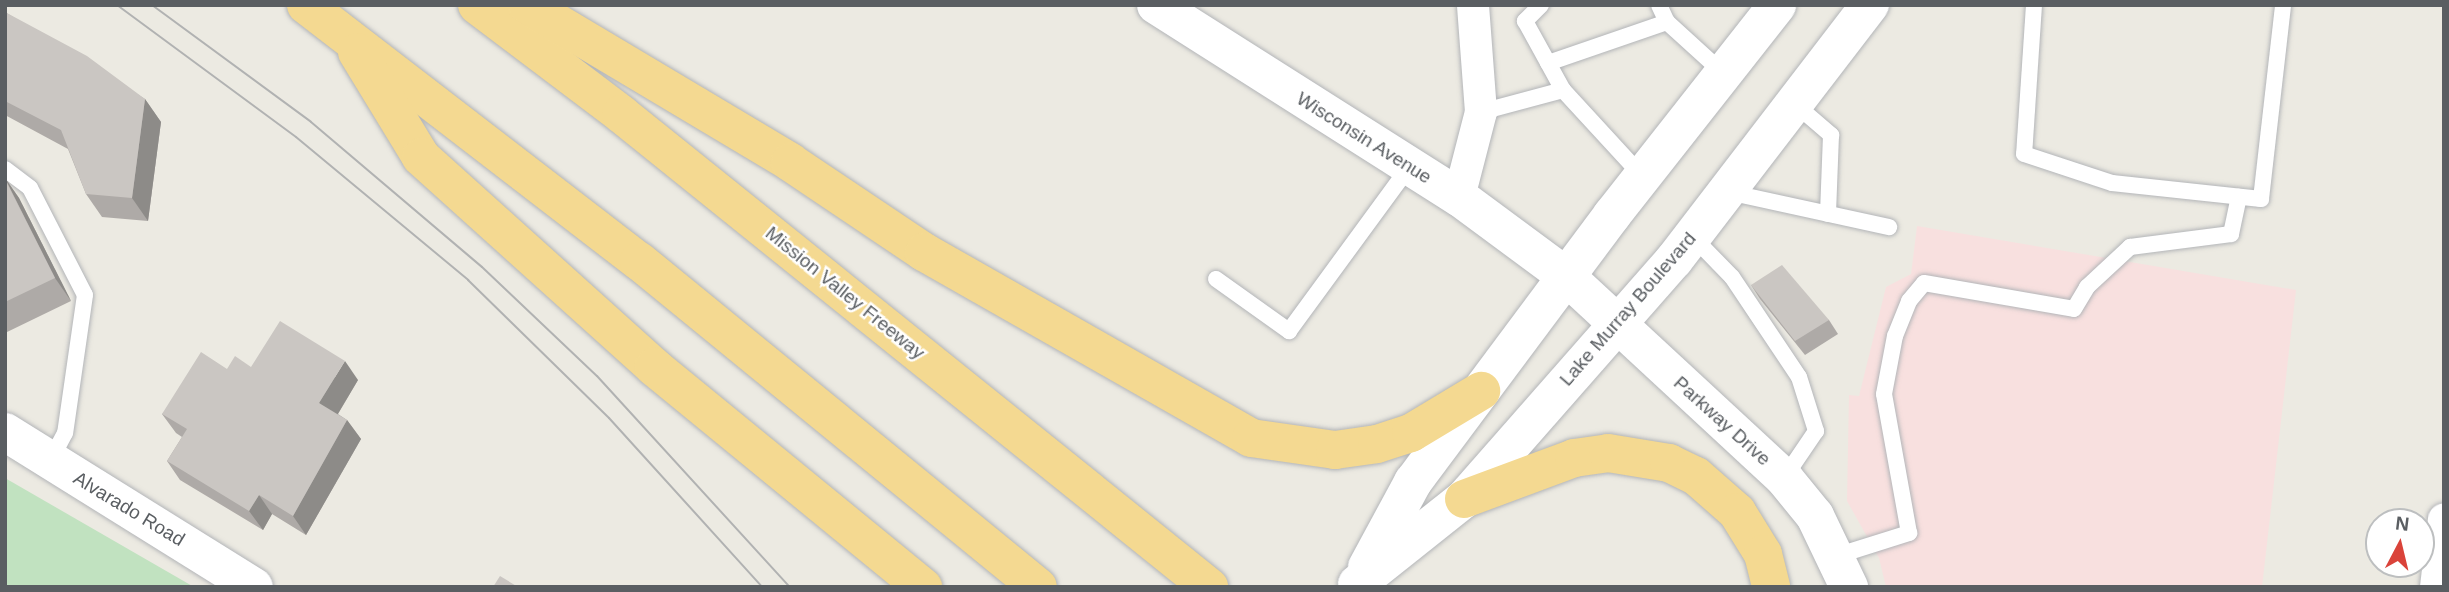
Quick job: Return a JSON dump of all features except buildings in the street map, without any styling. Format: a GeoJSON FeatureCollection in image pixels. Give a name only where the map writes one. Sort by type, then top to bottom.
{"type":"FeatureCollection","features":[{"type":"Feature","properties":{"kind":"highway"},"geometry":{"type":"LineString","coordinates":[[306,5],[639,261],[1038,587]]}},
{"type":"Feature","properties":{"kind":"highway","name":"Mission Valley Freeway"},"geometry":{"type":"LineString","coordinates":[[477,5],[632,122],[1209,587]]}},
{"type":"Feature","properties":{"kind":"highway"},"geometry":{"type":"LineString","coordinates":[[527,5],[790,162],[924,251],[1251,438],[1294,448],[1335,450],[1377,444],[1411,433],[1481,391]]}},
{"type":"Feature","properties":{"kind":"highway"},"geometry":{"type":"LineString","coordinates":[[345,33],[421,157],[654,367],[923,587]]}},
{"type":"Feature","properties":{"kind":"highway"},"geometry":{"type":"LineString","coordinates":[[1464,499],[1574,458],[1608,453],[1670,463],[1704,481],[1737,512],[1763,554],[1771,587]]}},
{"type":"Feature","properties":{"kind":"main road","name":"Wisconsin Avenue"},"geometry":{"type":"LineString","coordinates":[[1156,5],[1460,197],[1566,277]]}},
{"type":"Feature","properties":{"kind":"main road","name":"Lake Murray Boulevard"},"geometry":{"type":"LineString","coordinates":[[1356,585],[1413,482],[1642,176],[1777,5]]}},
{"type":"Feature","properties":{"kind":"main road","name":"Lake Murray Boulevard"},"geometry":{"type":"LineString","coordinates":[[1356,585],[1464,499],[1692,236],[1870,5]]}},
{"type":"Feature","properties":{"kind":"main road","name":"Parkway Drive"},"geometry":{"type":"LineString","coordinates":[[1566,277],[1784,478],[1815,516],[1843,572]]}},
{"type":"Feature","properties":{"kind":"main road","name":"Alvarado Road"},"geometry":{"type":"LineString","coordinates":[[5,432],[254,587]]}},
{"type":"Feature","properties":{"kind":"street"},"geometry":{"type":"LineString","coordinates":[[1460,197],[1482,112],[1473,5]]}},
{"type":"Feature","properties":{"kind":"street"},"geometry":{"type":"LineString","coordinates":[[2436,587],[2444,519]]}},
{"type":"Feature","properties":{"kind":"lane"},"geometry":{"type":"LineString","coordinates":[[1541,5],[1525,21],[1563,90],[1642,176]]}},
{"type":"Feature","properties":{"kind":"lane"},"geometry":{"type":"LineString","coordinates":[[1659,5],[1667,22],[1723,73]]}},
{"type":"Feature","properties":{"kind":"lane"},"geometry":{"type":"LineString","coordinates":[[2034,5],[2024,153],[2112,183],[2261,199],[2283,5]]}},
{"type":"Feature","properties":{"kind":"lane"},"geometry":{"type":"LineString","coordinates":[[1548,63],[1667,22]]}},
{"type":"Feature","properties":{"kind":"lane"},"geometry":{"type":"LineString","coordinates":[[1482,112],[1563,90]]}},
{"type":"Feature","properties":{"kind":"lane"},"geometry":{"type":"LineString","coordinates":[[1793,102],[1831,135],[1828,214]]}},
{"type":"Feature","properties":{"kind":"lane"},"geometry":{"type":"LineString","coordinates":[[1216,279],[1289,331],[1409,167]]}},
{"type":"Feature","properties":{"kind":"lane"},"geometry":{"type":"LineString","coordinates":[[5,169],[30,188],[85,295],[65,433],[50,461]]}},
{"type":"Feature","properties":{"kind":"lane"},"geometry":{"type":"LineString","coordinates":[[1726,191],[1889,227]]}},
{"type":"Feature","properties":{"kind":"lane"},"geometry":{"type":"LineString","coordinates":[[1843,572],[1909,533],[1884,394],[1895,335],[1909,301],[1924,283],[2074,309],[2087,287],[2130,247],[2231,234],[2239,197]]}},
{"type":"Feature","properties":{"kind":"lane"},"geometry":{"type":"LineString","coordinates":[[1692,236],[1732,276],[1799,377],[1816,431],[1784,478]]}},
{"type":"Feature","properties":{"kind":"shaded area"},"geometry":{"type":"Polygon","coordinates":[[[1917,226],[2296,290],[2262,587],[1886,587],[1879,558],[1847,501],[1849,395],[1859,396],[1886,287],[1911,274],[1917,226]]]}},
{"type":"Feature","properties":{"kind":"green space"},"geometry":{"type":"Polygon","coordinates":[[[5,478],[194,587],[5,587],[5,478]]]}},
{"type":"Feature","properties":{"kind":"tram line"},"geometry":{"type":"LineString","coordinates":[[117,5],[296,137],[468,280],[609,418],[762,587]]}},
{"type":"Feature","properties":{"kind":"tram line"},"geometry":{"type":"LineString","coordinates":[[152,5],[311,122],[482,267],[597,376],[790,587]]}}]}
